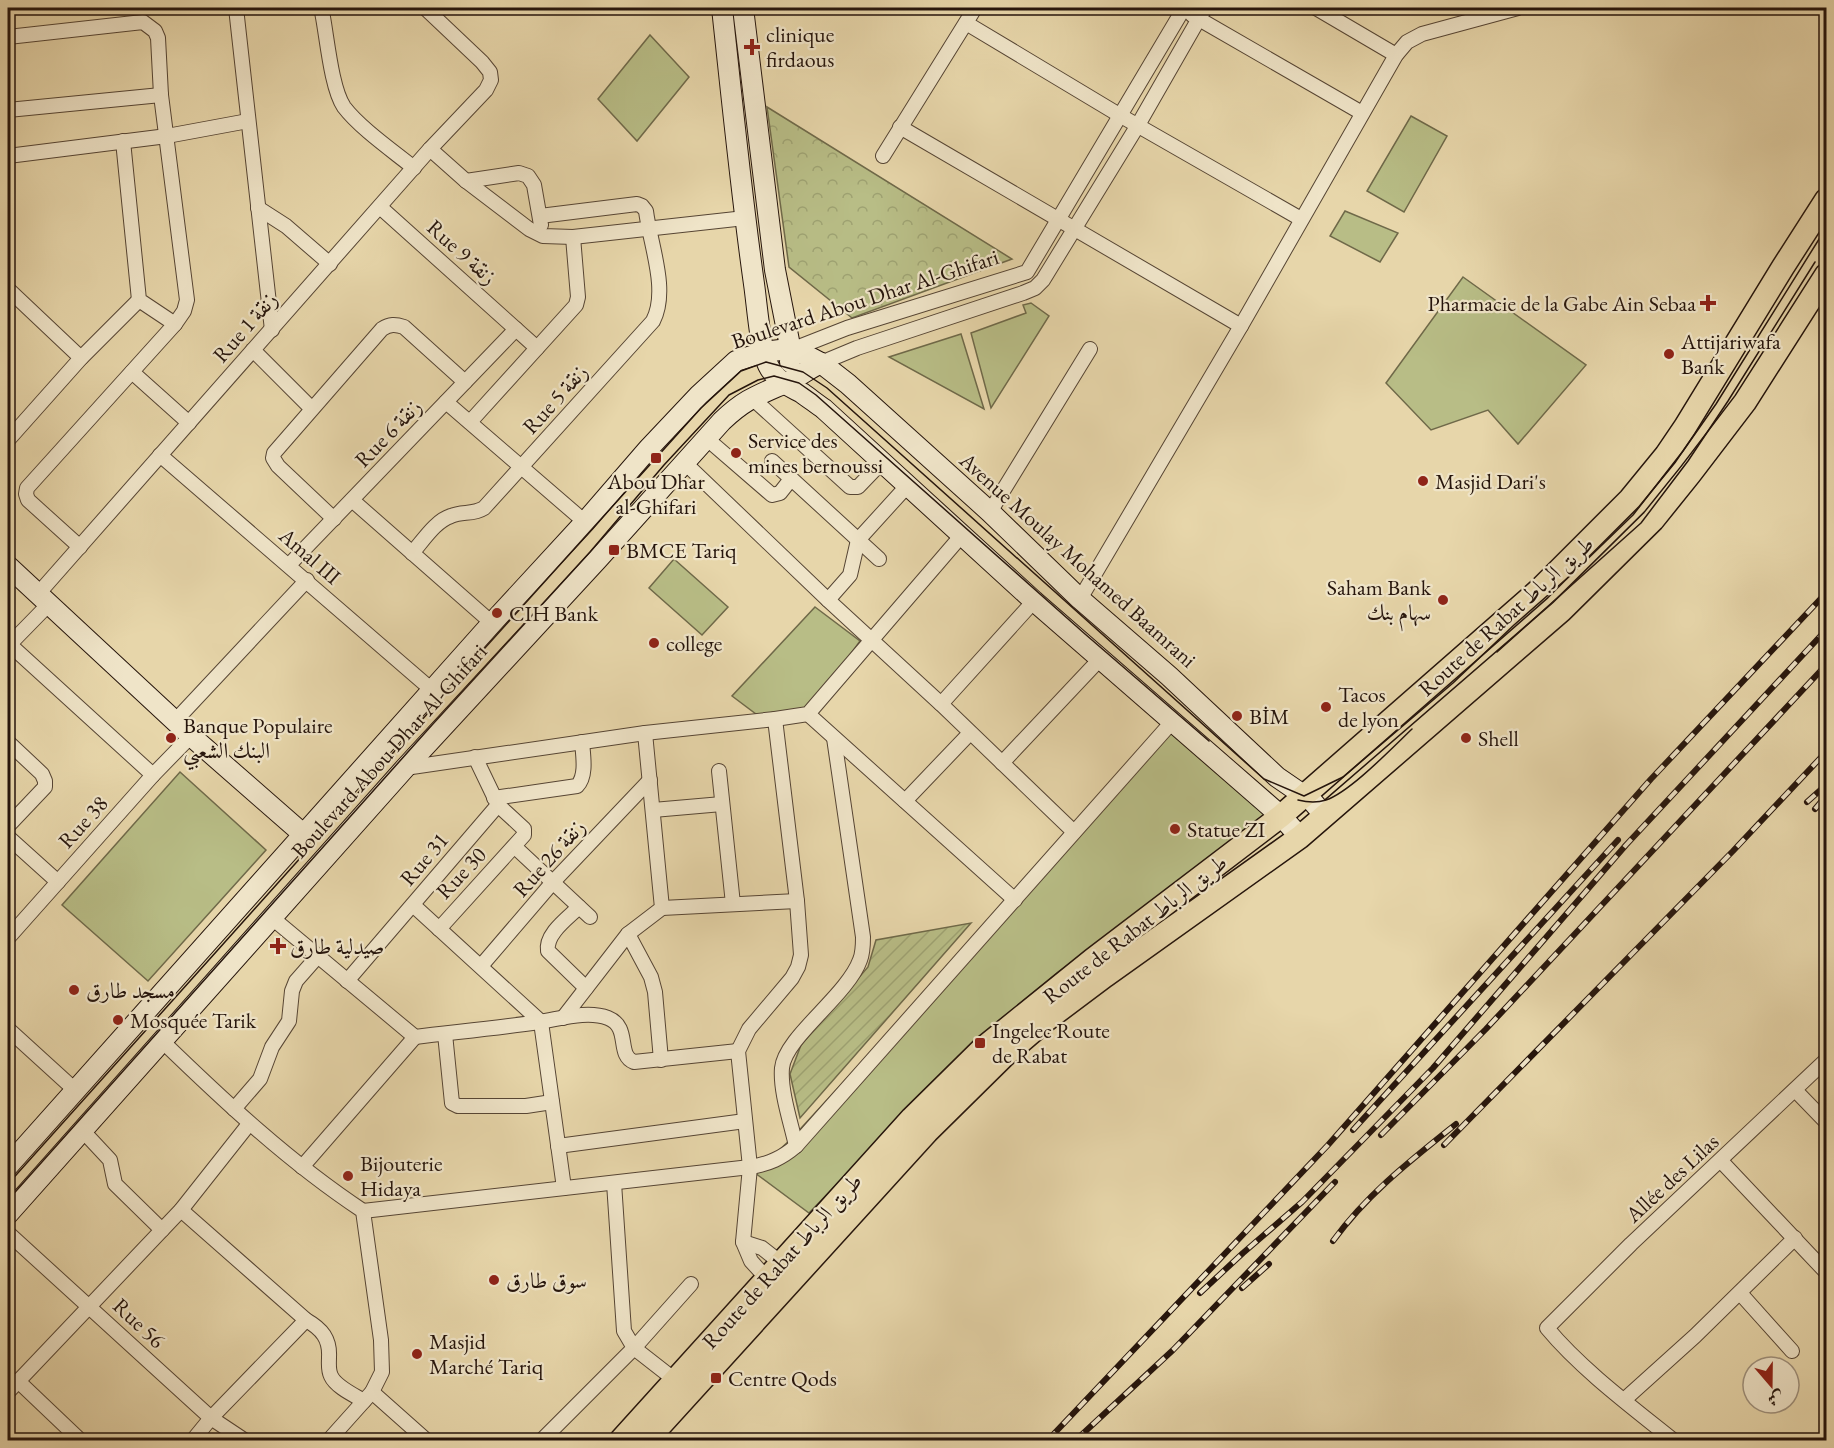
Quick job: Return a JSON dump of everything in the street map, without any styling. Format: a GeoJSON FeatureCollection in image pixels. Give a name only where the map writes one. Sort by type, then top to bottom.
{"type":"FeatureCollection","features":[{"type":"Feature","properties":{"kind":"main road","name":"Route de Rabat طريق الرباط"},"geometry":{"type":"LineString","coordinates":[[782,1278],[912,1118],[983,1047],[1092,960],[1281,816],[1540,589],[1630,500],[1666,456],[1827,200]]}},
{"type":"Feature","properties":{"kind":"main road","name":"Route de Rabat طريق الرباط"},"geometry":{"type":"LineString","coordinates":[[621,1440],[682,1386],[782,1278],[1003,1057],[1045,1021],[1105,976],[1300,837],[1561,611],[1653,520],[1745,402],[1827,275]]}},
{"type":"Feature","properties":{"kind":"main road","name":"Route de Rabat طريق الرباط"},"geometry":{"type":"LineString","coordinates":[[647,1440],[682,1386]]}},
{"type":"Feature","properties":{"kind":"street"},"geometry":{"type":"LineString","coordinates":[[239,8],[248,121],[272,330]]}},
{"type":"Feature","properties":{"kind":"street"},"geometry":{"type":"LineString","coordinates":[[319,8],[322,12],[336,90],[343,106],[414,168]]}},
{"type":"Feature","properties":{"kind":"street","name":"Rue 1 زنقة"},"geometry":{"type":"LineString","coordinates":[[8,645],[80,548],[160,455],[430,149],[486,90],[491,80],[490,72],[425,8]]}},
{"type":"Feature","properties":{"kind":"street"},"geometry":{"type":"LineString","coordinates":[[722,8],[745,218],[764,352],[766,362],[774,376],[824,410],[1034,601],[1281,816],[1300,837]]}},
{"type":"Feature","properties":{"kind":"street"},"geometry":{"type":"LineString","coordinates":[[743,8],[775,270],[791,351],[790,368],[783,384]]}},
{"type":"Feature","properties":{"kind":"street"},"geometry":{"type":"LineString","coordinates":[[884,156],[975,8]]}},
{"type":"Feature","properties":{"kind":"street"},"geometry":{"type":"LineString","coordinates":[[1182,8],[1202,13],[1362,113]]}},
{"type":"Feature","properties":{"kind":"street","name":"Boulevard Abou Dhar Al-Ghifari"},"geometry":{"type":"LineString","coordinates":[[8,1166],[649,448],[699,394],[736,361],[764,352],[791,351],[847,328],[1027,272],[1121,116],[1182,8]]}},
{"type":"Feature","properties":{"kind":"street"},"geometry":{"type":"LineString","coordinates":[[1319,8],[1396,55]]}},
{"type":"Feature","properties":{"kind":"street"},"geometry":{"type":"LineString","coordinates":[[1080,599],[1241,326],[1396,55],[1407,42],[1422,34],[1518,8]]}},
{"type":"Feature","properties":{"kind":"street","name":"Boulevard Abou Dhar Al-Ghifari"},"geometry":{"type":"LineString","coordinates":[[8,1214],[271,917],[722,420],[751,398],[821,363],[857,348],[1035,288],[1043,280],[1138,125],[1202,13]]}},
{"type":"Feature","properties":{"kind":"street"},"geometry":{"type":"LineString","coordinates":[[8,37],[143,22],[155,31],[158,38],[161,95],[187,300],[184,311],[175,324],[27,489],[28,500],[80,548]]}},
{"type":"Feature","properties":{"kind":"street"},"geometry":{"type":"LineString","coordinates":[[966,23],[1121,116],[1301,219]]}},
{"type":"Feature","properties":{"kind":"street"},"geometry":{"type":"LineString","coordinates":[[8,110],[161,95]]}},
{"type":"Feature","properties":{"kind":"street"},"geometry":{"type":"LineString","coordinates":[[8,156],[167,136],[248,121]]}},
{"type":"Feature","properties":{"kind":"street"},"geometry":{"type":"LineString","coordinates":[[900,127],[1241,326]]}},
{"type":"Feature","properties":{"kind":"street"},"geometry":{"type":"LineString","coordinates":[[123,141],[139,300]]}},
{"type":"Feature","properties":{"kind":"street"},"geometry":{"type":"LineString","coordinates":[[430,149],[466,181],[529,229],[543,236],[573,237],[745,218]]}},
{"type":"Feature","properties":{"kind":"street"},"geometry":{"type":"LineString","coordinates":[[466,181],[519,173],[528,176],[534,185],[543,236]]}},
{"type":"Feature","properties":{"kind":"street","name":"Rue 5 زنقة"},"geometry":{"type":"LineString","coordinates":[[412,553],[441,521],[450,516],[478,512],[484,508],[653,321],[659,309],[661,293],[646,211],[642,206],[637,204],[540,216]]}},
{"type":"Feature","properties":{"kind":"street","name":"Rue 9 زنقة"},"geometry":{"type":"LineString","coordinates":[[380,207],[537,348]]}},
{"type":"Feature","properties":{"kind":"street"},"geometry":{"type":"LineString","coordinates":[[258,208],[286,226],[330,264]]}},
{"type":"Feature","properties":{"kind":"street"},"geometry":{"type":"LineString","coordinates":[[470,423],[576,305],[578,297],[573,237]]}},
{"type":"Feature","properties":{"kind":"street"},"geometry":{"type":"LineString","coordinates":[[8,289],[81,358]]}},
{"type":"Feature","properties":{"kind":"street"},"geometry":{"type":"LineString","coordinates":[[139,300],[175,324]]}},
{"type":"Feature","properties":{"kind":"street"},"geometry":{"type":"LineString","coordinates":[[8,440],[81,358],[139,300]]}},
{"type":"Feature","properties":{"kind":"street"},"geometry":{"type":"LineString","coordinates":[[334,519],[278,466],[273,458],[274,453],[311,408],[382,330],[388,325],[396,324],[404,327],[465,382]]}},
{"type":"Feature","properties":{"kind":"street","name":"Rue 6 زنقة"},"geometry":{"type":"LineString","coordinates":[[289,565],[516,329]]}},
{"type":"Feature","properties":{"kind":"street"},"geometry":{"type":"LineString","coordinates":[[990,512],[1090,349]]}},
{"type":"Feature","properties":{"kind":"street"},"geometry":{"type":"LineString","coordinates":[[253,350],[311,408]]}},
{"type":"Feature","properties":{"kind":"street","name":"Avenue Moulay Mohamed Baamrani"},"geometry":{"type":"LineString","coordinates":[[791,351],[821,363],[848,384],[990,512],[1080,599],[1170,676],[1277,777],[1312,801],[1325,816]]}},
{"type":"Feature","properties":{"kind":"street"},"geometry":{"type":"LineString","coordinates":[[132,372],[189,423]]}},
{"type":"Feature","properties":{"kind":"street"},"geometry":{"type":"LineString","coordinates":[[751,398],[850,488],[858,487],[882,462]]}},
{"type":"Feature","properties":{"kind":"street"},"geometry":{"type":"LineString","coordinates":[[446,402],[585,522]]}},
{"type":"Feature","properties":{"kind":"street"},"geometry":{"type":"LineString","coordinates":[[706,438],[772,495],[780,493],[792,479]]}},
{"type":"Feature","properties":{"kind":"street","name":"Amal III"},"geometry":{"type":"LineString","coordinates":[[160,455],[432,690]]}},
{"type":"Feature","properties":{"kind":"street"},"geometry":{"type":"LineString","coordinates":[[772,460],[879,559]]}},
{"type":"Feature","properties":{"kind":"street"},"geometry":{"type":"LineString","coordinates":[[685,463],[1074,832]]}},
{"type":"Feature","properties":{"kind":"street"},"geometry":{"type":"LineString","coordinates":[[828,600],[850,575],[858,540],[908,485]]}},
{"type":"Feature","properties":{"kind":"street"},"geometry":{"type":"LineString","coordinates":[[352,500],[492,624]]}},
{"type":"Feature","properties":{"kind":"street"},"geometry":{"type":"LineString","coordinates":[[405,768],[645,732],[808,714],[870,639],[962,535]]}},
{"type":"Feature","properties":{"kind":"street"},"geometry":{"type":"LineString","coordinates":[[8,566],[191,736],[303,834]]}},
{"type":"Feature","properties":{"kind":"street"},"geometry":{"type":"LineString","coordinates":[[175,721],[307,580]]}},
{"type":"Feature","properties":{"kind":"street"},"geometry":{"type":"LineString","coordinates":[[941,704],[1034,601]]}},
{"type":"Feature","properties":{"kind":"street"},"geometry":{"type":"LineString","coordinates":[[8,645],[153,775]]}},
{"type":"Feature","properties":{"kind":"street"},"geometry":{"type":"LineString","coordinates":[[1002,763],[1100,659]]}},
{"type":"Feature","properties":{"kind":"street"},"geometry":{"type":"LineString","coordinates":[[808,714],[1015,900]]}},
{"type":"Feature","properties":{"kind":"street"},"geometry":{"type":"LineString","coordinates":[[775,719],[797,901],[801,955],[792,978],[749,1029],[738,1051],[750,1167],[743,1242],[751,1260],[782,1278]]}},
{"type":"Feature","properties":{"kind":"street"},"geometry":{"type":"LineString","coordinates":[[161,1040],[249,1124],[333,1191],[363,1211],[750,1167],[775,1161],[796,1146],[1172,722]]}},
{"type":"Feature","properties":{"kind":"street"},"geometry":{"type":"LineString","coordinates":[[645,732],[662,908]]}},
{"type":"Feature","properties":{"kind":"street"},"geometry":{"type":"LineString","coordinates":[[905,801],[970,733]]}},
{"type":"Feature","properties":{"kind":"street","name":"Rue 38"},"geometry":{"type":"LineString","coordinates":[[8,938],[153,775],[191,736]]}},
{"type":"Feature","properties":{"kind":"street"},"geometry":{"type":"LineString","coordinates":[[796,1146],[783,1084],[782,1067],[792,1045],[843,988],[855,971],[861,957],[863,937],[834,738]]}},
{"type":"Feature","properties":{"kind":"street"},"geometry":{"type":"LineString","coordinates":[[8,742],[42,774],[45,781],[45,787],[8,826]]}},
{"type":"Feature","properties":{"kind":"street"},"geometry":{"type":"LineString","coordinates":[[496,801],[577,786],[583,775],[582,742]]}},
{"type":"Feature","properties":{"kind":"street"},"geometry":{"type":"LineString","coordinates":[[475,757],[496,801],[524,829],[524,835],[514,847],[590,917]]}},
{"type":"Feature","properties":{"kind":"street"},"geometry":{"type":"LineString","coordinates":[[719,771],[733,904]]}},
{"type":"Feature","properties":{"kind":"street","name":"Rue 26 زنقة"},"geometry":{"type":"LineString","coordinates":[[482,966],[553,882],[650,780]]}},
{"type":"Feature","properties":{"kind":"street","name":"Rue 31"},"geometry":{"type":"LineString","coordinates":[[347,981],[413,905],[496,801]]}},
{"type":"Feature","properties":{"kind":"street"},"geometry":{"type":"LineString","coordinates":[[653,810],[722,804]]}},
{"type":"Feature","properties":{"kind":"street"},"geometry":{"type":"LineString","coordinates":[[8,837],[58,882]]}},
{"type":"Feature","properties":{"kind":"street","name":"Rue 30"},"geometry":{"type":"LineString","coordinates":[[439,928],[514,847]]}},
{"type":"Feature","properties":{"kind":"street"},"geometry":{"type":"LineString","coordinates":[[563,1018],[628,934],[662,908],[797,901]]}},
{"type":"Feature","properties":{"kind":"street"},"geometry":{"type":"LineString","coordinates":[[413,905],[541,1022],[564,1188]]}},
{"type":"Feature","properties":{"kind":"street"},"geometry":{"type":"LineString","coordinates":[[579,907],[551,936],[547,947],[548,951],[586,988]]}},
{"type":"Feature","properties":{"kind":"street"},"geometry":{"type":"LineString","coordinates":[[271,917],[415,1037]]}},
{"type":"Feature","properties":{"kind":"street"},"geometry":{"type":"LineString","coordinates":[[628,934],[651,977],[655,992],[661,1060]]}},
{"type":"Feature","properties":{"kind":"street"},"geometry":{"type":"LineString","coordinates":[[234,1109],[260,1079],[272,1047],[289,1021],[292,991],[296,981],[318,956]]}},
{"type":"Feature","properties":{"kind":"street"},"geometry":{"type":"LineString","coordinates":[[302,1167],[415,1037],[563,1018],[600,1016],[609,1018],[620,1028],[625,1054],[630,1061],[637,1063],[738,1051]]}},
{"type":"Feature","properties":{"kind":"street"},"geometry":{"type":"LineString","coordinates":[[8,1029],[75,1090]]}},
{"type":"Feature","properties":{"kind":"street"},"geometry":{"type":"LineString","coordinates":[[445,1034],[452,1102],[458,1106],[526,1106],[552,1102]]}},
{"type":"Feature","properties":{"kind":"street","name":"Allée des Lilas"},"geometry":{"type":"LineString","coordinates":[[1624,1400],[1558,1342],[1547,1328],[1631,1244],[1827,1060]]}},
{"type":"Feature","properties":{"kind":"street"},"geometry":{"type":"LineString","coordinates":[[1795,1090],[1827,1122]]}},
{"type":"Feature","properties":{"kind":"street"},"geometry":{"type":"LineString","coordinates":[[558,1146],[745,1120]]}},
{"type":"Feature","properties":{"kind":"street"},"geometry":{"type":"LineString","coordinates":[[8,1392],[88,1305],[181,1210],[249,1124]]}},
{"type":"Feature","properties":{"kind":"street"},"geometry":{"type":"LineString","coordinates":[[82,1130],[110,1160],[115,1184],[162,1230]]}},
{"type":"Feature","properties":{"kind":"street"},"geometry":{"type":"LineString","coordinates":[[1721,1161],[1827,1272]]}},
{"type":"Feature","properties":{"kind":"street"},"geometry":{"type":"LineString","coordinates":[[614,1183],[624,1331],[634,1348],[682,1386]]}},
{"type":"Feature","properties":{"kind":"street"},"geometry":{"type":"LineString","coordinates":[[181,1210],[325,1335],[329,1348],[329,1371],[333,1379],[368,1397],[426,1440]]}},
{"type":"Feature","properties":{"kind":"street"},"geometry":{"type":"LineString","coordinates":[[329,1440],[368,1397],[382,1372],[382,1353],[363,1211]]}},
{"type":"Feature","properties":{"kind":"street","name":"Rue 56"},"geometry":{"type":"LineString","coordinates":[[8,1233],[211,1419],[244,1440]]}},
{"type":"Feature","properties":{"kind":"street"},"geometry":{"type":"LineString","coordinates":[[1673,1440],[1624,1400],[1740,1293],[1795,1238]]}},
{"type":"Feature","properties":{"kind":"street"},"geometry":{"type":"LineString","coordinates":[[743,1242],[762,1248],[782,1278]]}},
{"type":"Feature","properties":{"kind":"street"},"geometry":{"type":"LineString","coordinates":[[542,1440],[634,1348],[691,1284]]}},
{"type":"Feature","properties":{"kind":"street"},"geometry":{"type":"LineString","coordinates":[[1740,1293],[1792,1351]]}},
{"type":"Feature","properties":{"kind":"street"},"geometry":{"type":"LineString","coordinates":[[192,1440],[306,1320]]}},
{"type":"Feature","properties":{"kind":"street"},"geometry":{"type":"LineString","coordinates":[[18,1381],[80,1440]]}},
{"type":"Feature","properties":{"kind":"green space"},"geometry":{"type":"Polygon","coordinates":[[[650,35],[689,77],[637,141],[598,99],[650,35]]]}},
{"type":"Feature","properties":{"kind":"green space"},"geometry":{"type":"Polygon","coordinates":[[[767,107],[1012,259],[852,318],[789,267],[767,107]]]}},
{"type":"Feature","properties":{"kind":"green space"},"geometry":{"type":"Polygon","coordinates":[[[1411,116],[1447,136],[1404,212],[1367,191],[1411,116]]]}},
{"type":"Feature","properties":{"kind":"green space"},"geometry":{"type":"Polygon","coordinates":[[[1345,211],[1398,233],[1380,262],[1330,236],[1345,211]]]}},
{"type":"Feature","properties":{"kind":"green space"},"geometry":{"type":"Polygon","coordinates":[[[1463,277],[1586,365],[1518,444],[1488,410],[1431,430],[1386,383],[1463,277]]]}},
{"type":"Feature","properties":{"kind":"green space"},"geometry":{"type":"Polygon","coordinates":[[[1031,303],[1049,316],[991,408],[971,333],[1026,313],[1023,305],[1031,303]]]}},
{"type":"Feature","properties":{"kind":"green space"},"geometry":{"type":"Polygon","coordinates":[[[961,334],[984,409],[889,357],[961,334]]]}},
{"type":"Feature","properties":{"kind":"green space"},"geometry":{"type":"Polygon","coordinates":[[[674,559],[728,607],[702,635],[649,588],[674,559]]]}},
{"type":"Feature","properties":{"kind":"green space"},"geometry":{"type":"Polygon","coordinates":[[[815,607],[860,641],[808,714],[756,714],[732,696],[815,607]]]}},
{"type":"Feature","properties":{"kind":"green space"},"geometry":{"type":"Polygon","coordinates":[[[1173,723],[1274,817],[1058,972],[976,1040],[809,1213],[755,1173],[792,1138],[1173,723]]]}},
{"type":"Feature","properties":{"kind":"green space"},"geometry":{"type":"Polygon","coordinates":[[[180,772],[266,850],[148,981],[62,905],[180,772]]]}},
{"type":"Feature","properties":{"kind":"green space"},"geometry":{"type":"Polygon","coordinates":[[[971,923],[800,1118],[790,1074],[801,1045],[868,967],[876,940],[971,923]]]}},
{"type":"Feature","properties":{"kind":"tram line"},"geometry":{"type":"LineString","coordinates":[[8,1184],[701,408],[741,371],[766,362],[803,372],[827,388],[1264,779],[1304,796],[1343,777],[1453,683],[1633,515],[1716,404],[1826,228]]}},
{"type":"Feature","properties":{"kind":"tram line"},"geometry":{"type":"LineString","coordinates":[[1497,652],[1641,523],[1688,461],[1815,262]]}},
{"type":"Feature","properties":{"kind":"tram line"},"geometry":{"type":"LineString","coordinates":[[8,1200],[432,725],[590,552],[664,465],[729,395],[758,380],[774,376],[799,383],[816,395],[1209,741]]}},
{"type":"Feature","properties":{"kind":"tram line"},"geometry":{"type":"LineString","coordinates":[[1298,800],[1319,802],[1336,795],[1370,769],[1412,729]]}},
{"type":"Feature","properties":{"kind":"railway"},"geometry":{"type":"LineString","coordinates":[[1048,1440],[1328,1145],[1651,779],[1826,593]]}},
{"type":"Feature","properties":{"kind":"railway"},"geometry":{"type":"LineString","coordinates":[[1200,1293],[1302,1202],[1433,1068],[1626,845],[1826,630]]}},
{"type":"Feature","properties":{"kind":"railway"},"geometry":{"type":"LineString","coordinates":[[1381,1135],[1486,1029],[1826,665]]}},
{"type":"Feature","properties":{"kind":"railway"},"geometry":{"type":"LineString","coordinates":[[1444,1145],[1733,851],[1826,752]]}},
{"type":"Feature","properties":{"kind":"railway"},"geometry":{"type":"LineString","coordinates":[[1807,802],[1826,785]]}},
{"type":"Feature","properties":{"kind":"railway"},"geometry":{"type":"LineString","coordinates":[[1815,809],[1826,796]]}},
{"type":"Feature","properties":{"kind":"railway"},"geometry":{"type":"LineString","coordinates":[[1353,1130],[1618,840]]}},
{"type":"Feature","properties":{"kind":"railway"},"geometry":{"type":"LineString","coordinates":[[1333,1241],[1375,1193],[1406,1164],[1456,1124]]}},
{"type":"Feature","properties":{"kind":"railway"},"geometry":{"type":"LineString","coordinates":[[1076,1440],[1173,1350],[1335,1182]]}},
{"type":"Feature","properties":{"kind":"railway"},"geometry":{"type":"LineString","coordinates":[[1242,1288],[1269,1264]]}},
{"type":"Feature","properties":{"kind":"place","name":"clinique firdaous"},"geometry":{"type":"Point","coordinates":[752,47]}},
{"type":"Feature","properties":{"kind":"place","name":"Pharmacie de la Gabe Ain Sebaa"},"geometry":{"type":"Point","coordinates":[1708,303]}},
{"type":"Feature","properties":{"kind":"place","name":"Attijariwafa Bank"},"geometry":{"type":"Point","coordinates":[1669,354]}},
{"type":"Feature","properties":{"kind":"place","name":"Service des mines bernoussi"},"geometry":{"type":"Point","coordinates":[736,453]}},
{"type":"Feature","properties":{"kind":"place","name":"Abou Dhar al-Ghifari"},"geometry":{"type":"Point","coordinates":[656,458]}},
{"type":"Feature","properties":{"kind":"place","name":"Masjid Dari's"},"geometry":{"type":"Point","coordinates":[1423,481]}},
{"type":"Feature","properties":{"kind":"place","name":"BMCE Tariq"},"geometry":{"type":"Point","coordinates":[614,550]}},
{"type":"Feature","properties":{"kind":"place","name":"Saham Bank سهام بنك"},"geometry":{"type":"Point","coordinates":[1443,600]}},
{"type":"Feature","properties":{"kind":"place","name":"CIH Bank"},"geometry":{"type":"Point","coordinates":[497,613]}},
{"type":"Feature","properties":{"kind":"place","name":"college"},"geometry":{"type":"Point","coordinates":[654,643]}},
{"type":"Feature","properties":{"kind":"place","name":"Tacos de lyon"},"geometry":{"type":"Point","coordinates":[1326,707]}},
{"type":"Feature","properties":{"kind":"place","name":"BİM"},"geometry":{"type":"Point","coordinates":[1237,716]}},
{"type":"Feature","properties":{"kind":"place","name":"Banque Populaire البنك الشعبي"},"geometry":{"type":"Point","coordinates":[171,738]}},
{"type":"Feature","properties":{"kind":"place","name":"Shell"},"geometry":{"type":"Point","coordinates":[1466,738]}},
{"type":"Feature","properties":{"kind":"place","name":"Statue ZI"},"geometry":{"type":"Point","coordinates":[1175,829]}},
{"type":"Feature","properties":{"kind":"place","name":"صيدلية طارق"},"geometry":{"type":"Point","coordinates":[278,946]}},
{"type":"Feature","properties":{"kind":"place","name":"مسجد طارق"},"geometry":{"type":"Point","coordinates":[74,990]}},
{"type":"Feature","properties":{"kind":"place","name":"Mosquée Tarik"},"geometry":{"type":"Point","coordinates":[118,1020]}},
{"type":"Feature","properties":{"kind":"place","name":"Ingelec Route de Rabat"},"geometry":{"type":"Point","coordinates":[980,1043]}},
{"type":"Feature","properties":{"kind":"place","name":"Bijouterie Hidaya"},"geometry":{"type":"Point","coordinates":[348,1176]}},
{"type":"Feature","properties":{"kind":"place","name":"سوق طارق"},"geometry":{"type":"Point","coordinates":[494,1280]}},
{"type":"Feature","properties":{"kind":"place","name":"Masjid Marché Tariq"},"geometry":{"type":"Point","coordinates":[417,1354]}},
{"type":"Feature","properties":{"kind":"place","name":"Centre Qods"},"geometry":{"type":"Point","coordinates":[716,1378]}}]}
